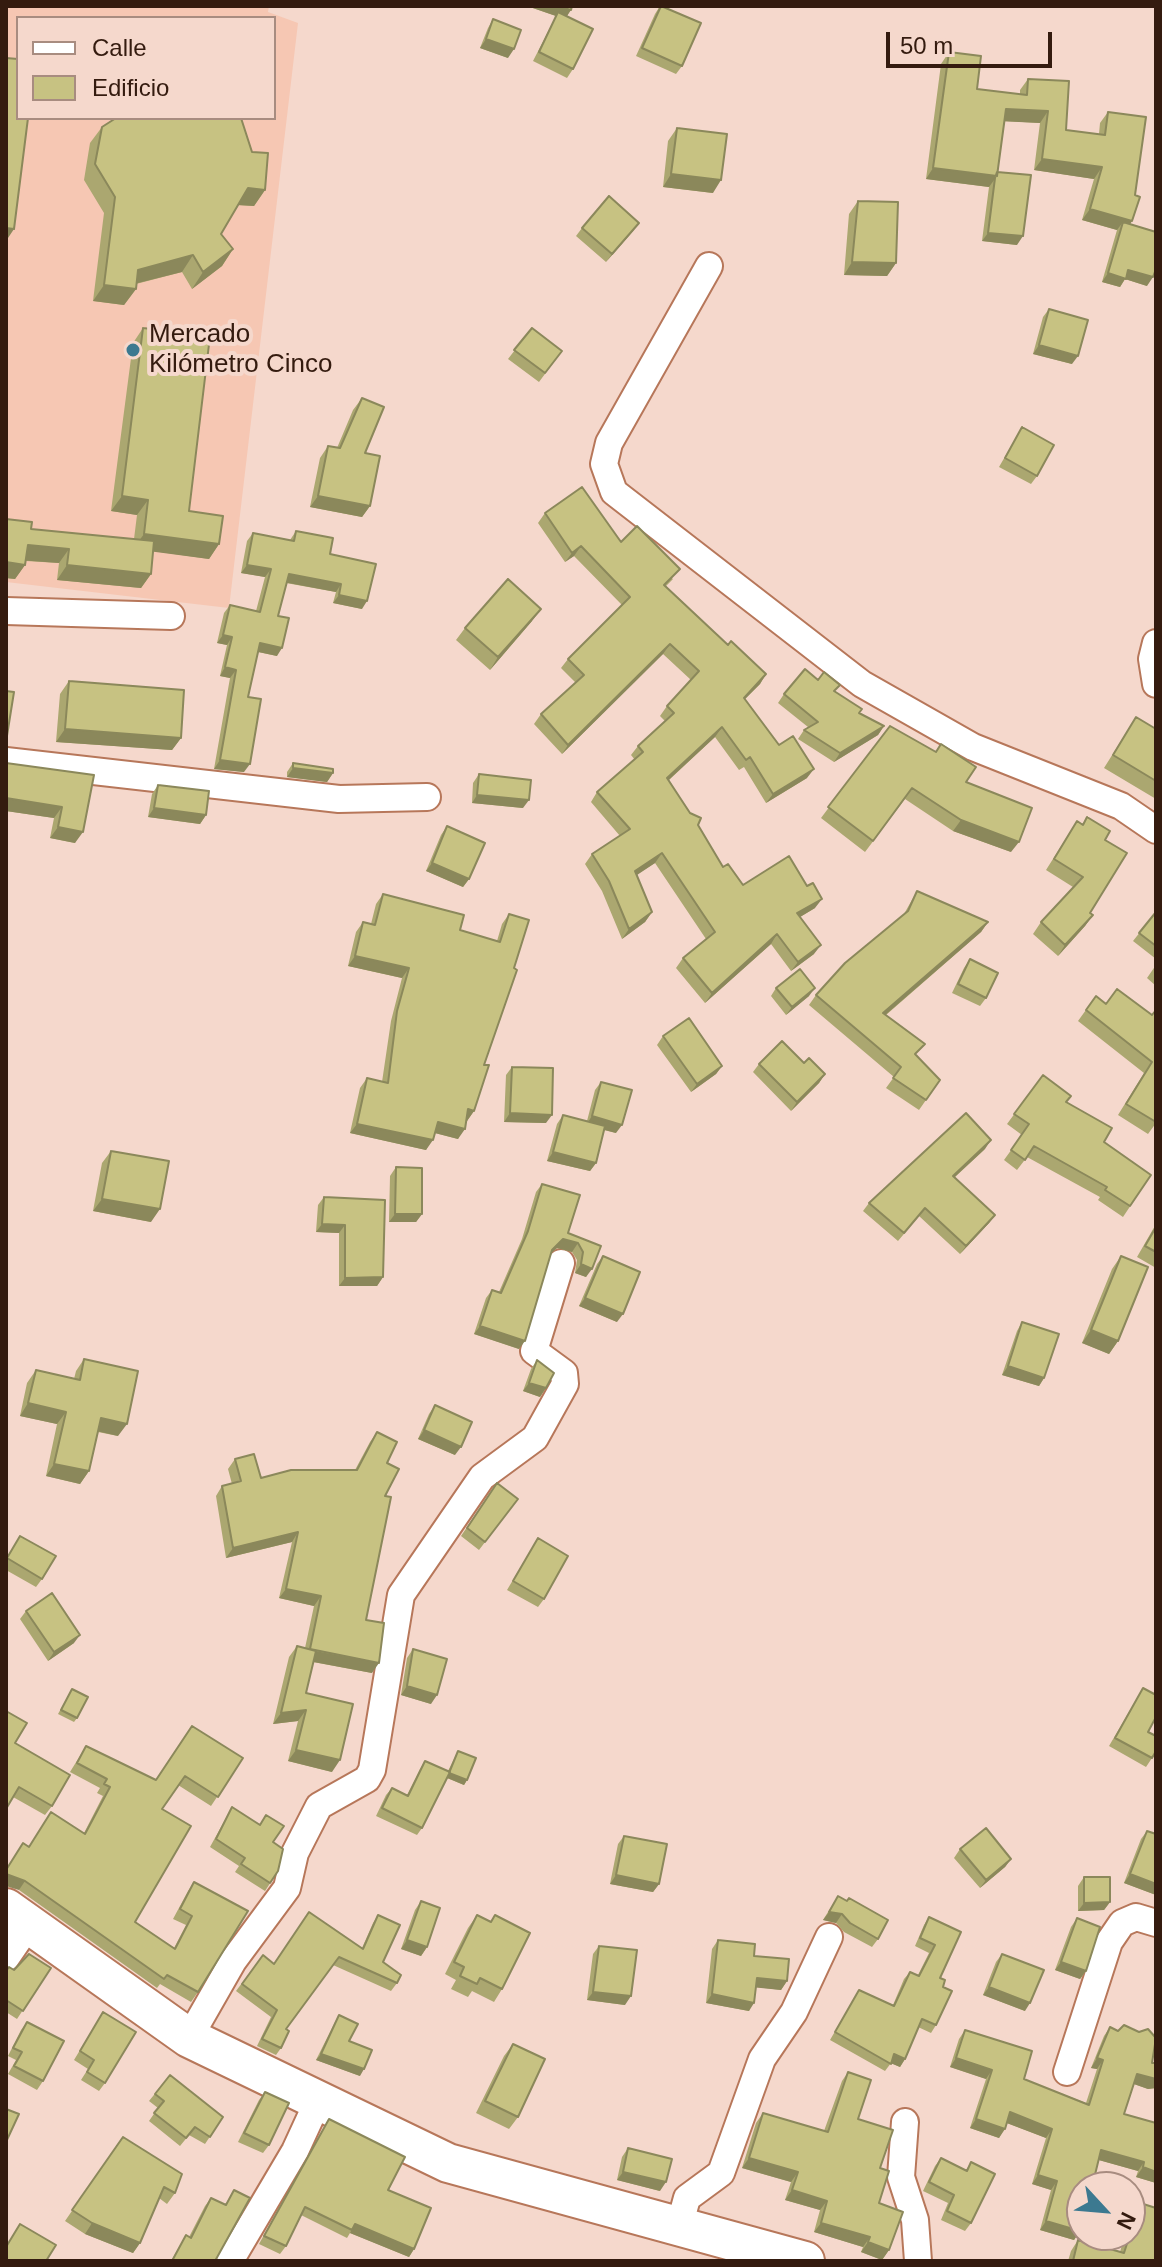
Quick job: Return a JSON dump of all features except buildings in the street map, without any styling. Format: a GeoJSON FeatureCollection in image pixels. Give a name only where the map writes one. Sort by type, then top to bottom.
{"type":"FeatureCollection","features":[{"type":"Feature","properties":{"kind":"main road"},"geometry":{"type":"LineString","coordinates":[[17,1917],[189,2038],[473,2172],[805,2261]]}},
{"type":"Feature","properties":{"kind":"street"},"geometry":{"type":"LineString","coordinates":[[709,266],[609,443],[604,464],[614,492],[862,684],[973,747],[1121,806],[1156,830]]}},
{"type":"Feature","properties":{"kind":"street"},"geometry":{"type":"LineString","coordinates":[[6,611],[171,616]]}},
{"type":"Feature","properties":{"kind":"street"},"geometry":{"type":"LineString","coordinates":[[1156,643],[1152,659],[1156,684]]}},
{"type":"Feature","properties":{"kind":"street"},"geometry":{"type":"LineString","coordinates":[[6,761],[339,799],[427,797]]}},
{"type":"Feature","properties":{"kind":"street"},"geometry":{"type":"LineString","coordinates":[[189,2038],[233,1961],[287,1888],[295,1853],[319,1806],[367,1779],[372,1770],[401,1595],[482,1477],[535,1438],[565,1384],[564,1373],[534,1351],[561,1263]]}},
{"type":"Feature","properties":{"kind":"street"},"geometry":{"type":"LineString","coordinates":[[6,1958],[17,1917]]}},
{"type":"Feature","properties":{"kind":"street"},"geometry":{"type":"LineString","coordinates":[[1067,2072],[1109,1942],[1122,1923],[1136,1917],[1156,1923]]}},
{"type":"Feature","properties":{"kind":"street"},"geometry":{"type":"LineString","coordinates":[[679,2227],[687,2198],[721,2173],[762,2059],[794,2012],[829,1937]]}},
{"type":"Feature","properties":{"kind":"street"},"geometry":{"type":"LineString","coordinates":[[230,2261],[295,2151],[318,2101]]}},
{"type":"Feature","properties":{"kind":"street"},"geometry":{"type":"LineString","coordinates":[[905,2122],[901,2177],[915,2220],[918,2261]]}},
{"type":"Feature","properties":{"kind":"shaded area","name":"Mercado Kilómetro Cinco"},"geometry":{"type":"Polygon","coordinates":[[[6,6],[269,6],[268,12],[298,23],[229,608],[6,582],[6,6]]]}},
{"type":"Feature","properties":{"kind":"place","name":"Mercado Kilómetro Cinco"},"geometry":{"type":"Point","coordinates":[133,350]}}]}
